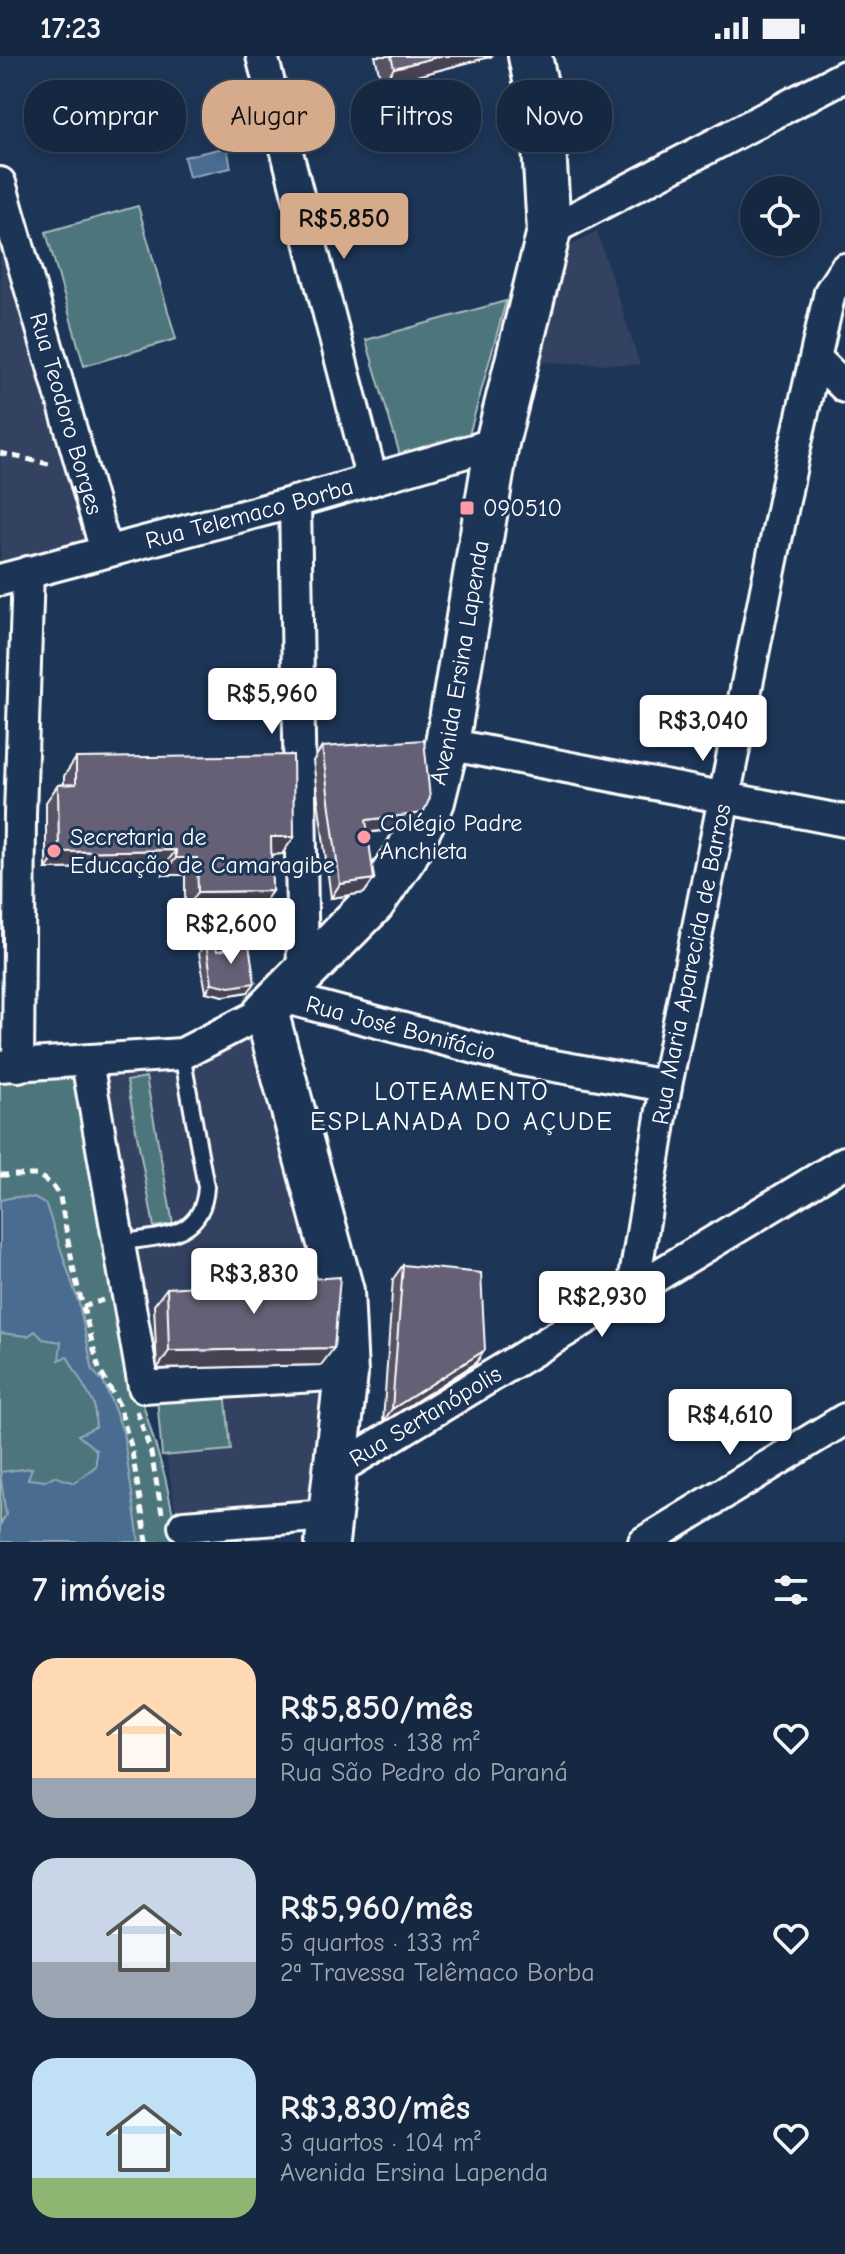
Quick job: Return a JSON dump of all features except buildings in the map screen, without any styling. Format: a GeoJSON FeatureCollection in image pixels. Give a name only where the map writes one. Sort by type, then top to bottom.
{"type":"FeatureCollection","features":[{"type":"Feature","properties":{"kind":"street"},"geometry":{"type":"LineString","coordinates":[[262,56],[372,480]]}},
{"type":"Feature","properties":{"kind":"street","name":"Avenida Ersina Lapenda"},"geometry":{"type":"LineString","coordinates":[[283,993],[373,903],[406,855],[433,801],[447,744],[497,443],[549,231],[542,113],[530,56]]}},
{"type":"Feature","properties":{"kind":"street"},"geometry":{"type":"LineString","coordinates":[[549,231],[845,76]]}},
{"type":"Feature","properties":{"kind":"street","name":"Rua Teodoro Borges"},"geometry":{"type":"LineString","coordinates":[[1,194],[106,551]]}},
{"type":"Feature","properties":{"kind":"street","name":"Rua Maria Aparecida de Barros"},"geometry":{"type":"LineString","coordinates":[[633,1289],[666,1086],[793,456],[818,361],[830,292],[845,269]]}},
{"type":"Feature","properties":{"kind":"street"},"geometry":{"type":"LineString","coordinates":[[818,361],[845,387]]}},
{"type":"Feature","properties":{"kind":"street","name":"Rua Telemaco Borba"},"geometry":{"type":"LineString","coordinates":[[14,576],[295,502],[497,443]]}},
{"type":"Feature","properties":{"kind":"street"},"geometry":{"type":"LineString","coordinates":[[184,1526],[327,1528],[346,1374],[342,1291],[283,993],[295,502]]}},
{"type":"Feature","properties":{"kind":"street"},"geometry":{"type":"LineString","coordinates":[[14,576],[20,815],[9,1066],[182,1054],[283,993]]}},
{"type":"Feature","properties":{"kind":"street"},"geometry":{"type":"LineString","coordinates":[[447,744],[723,800],[845,821]]}},
{"type":"Feature","properties":{"kind":"street","name":"Rua José Bonifácio"},"geometry":{"type":"LineString","coordinates":[[283,993],[521,1060],[666,1086]]}},
{"type":"Feature","properties":{"kind":"street"},"geometry":{"type":"LineString","coordinates":[[87,1062],[144,1387],[346,1374]]}},
{"type":"Feature","properties":{"kind":"street","name":"Rua Sertanópolis"},"geometry":{"type":"LineString","coordinates":[[333,1472],[845,1162]]}},
{"type":"Feature","properties":{"kind":"street"},"geometry":{"type":"LineString","coordinates":[[644,1542],[845,1419]]}},
{"type":"Feature","properties":{"kind":"lane"},"geometry":{"type":"LineString","coordinates":[[118,1243],[176,1233],[196,1221],[205,1205],[206,1187],[182,1054]]}},
{"type":"Feature","properties":{"kind":"path"},"geometry":{"type":"LineString","coordinates":[[0,453],[63,468],[81,463]]}},
{"type":"Feature","properties":{"kind":"path"},"geometry":{"type":"LineString","coordinates":[[0,1175],[38,1175],[52,1185],[60,1197],[99,1369],[118,1403],[131,1446],[147,1542]]}},
{"type":"Feature","properties":{"kind":"path"},"geometry":{"type":"LineString","coordinates":[[83,1307],[104,1300]]}},
{"type":"Feature","properties":{"kind":"shaded area"},"geometry":{"type":"Polygon","coordinates":[[[206,152],[228,152],[231,168],[189,177],[184,157],[206,152]]]}},
{"type":"Feature","properties":{"kind":"shaded area"},"geometry":{"type":"Polygon","coordinates":[[[597,231],[640,365],[540,362],[568,247],[597,231]]]}},
{"type":"Feature","properties":{"kind":"shaded area"},"geometry":{"type":"Polygon","coordinates":[[[0,248],[84,542],[0,566],[0,248]]]}},
{"type":"Feature","properties":{"kind":"shaded area"},"geometry":{"type":"Polygon","coordinates":[[[257,1029],[326,1270],[328,1361],[310,1507],[177,1519],[99,1070],[257,1029]]]}},
{"type":"Feature","properties":{"kind":"shaded area"},"geometry":{"type":"Polygon","coordinates":[[[34,1198],[46,1205],[79,1304],[93,1371],[104,1383],[123,1432],[139,1542],[0,1542],[0,1525],[6,1515],[0,1472],[32,1468],[28,1479],[45,1481],[54,1476],[74,1483],[96,1466],[96,1450],[78,1435],[96,1427],[94,1404],[67,1356],[59,1360],[61,1342],[43,1339],[35,1331],[28,1336],[0,1333],[0,1200],[34,1198]]]}},
{"type":"Feature","properties":{"kind":"green space"},"geometry":{"type":"Polygon","coordinates":[[[138,206],[176,339],[84,366],[46,232],[138,206]]]}},
{"type":"Feature","properties":{"kind":"green space"},"geometry":{"type":"Polygon","coordinates":[[[506,301],[469,435],[400,455],[366,340],[506,301]]]}},
{"type":"Feature","properties":{"kind":"green space"},"geometry":{"type":"Polygon","coordinates":[[[75,1073],[118,1321],[165,1477],[179,1542],[0,1542],[0,1076],[75,1073]]]}},
{"type":"Feature","properties":{"kind":"green space"},"geometry":{"type":"Polygon","coordinates":[[[146,1077],[173,1224],[154,1227],[127,1081],[146,1077]]]}},
{"type":"Feature","properties":{"kind":"green space"},"geometry":{"type":"Polygon","coordinates":[[[225,1391],[231,1450],[162,1456],[157,1398],[225,1391]]]}},
{"type":"Feature","properties":{"kind":"place","name":"090510"},"geometry":{"type":"Point","coordinates":[467,508]}},
{"type":"Feature","properties":{"kind":"place","name":"Colégio Padre Anchieta"},"geometry":{"type":"Point","coordinates":[364,837]}},
{"type":"Feature","properties":{"kind":"place","name":"Secretaria de Educação de Camaragibe"},"geometry":{"type":"Point","coordinates":[54,851]}},
{"type":"Feature","properties":{"kind":"district","name":"LOTEAMENTO ESPLANADA DO AÇUDE"},"geometry":{"type":"Point","coordinates":[462,1106]}}]}
